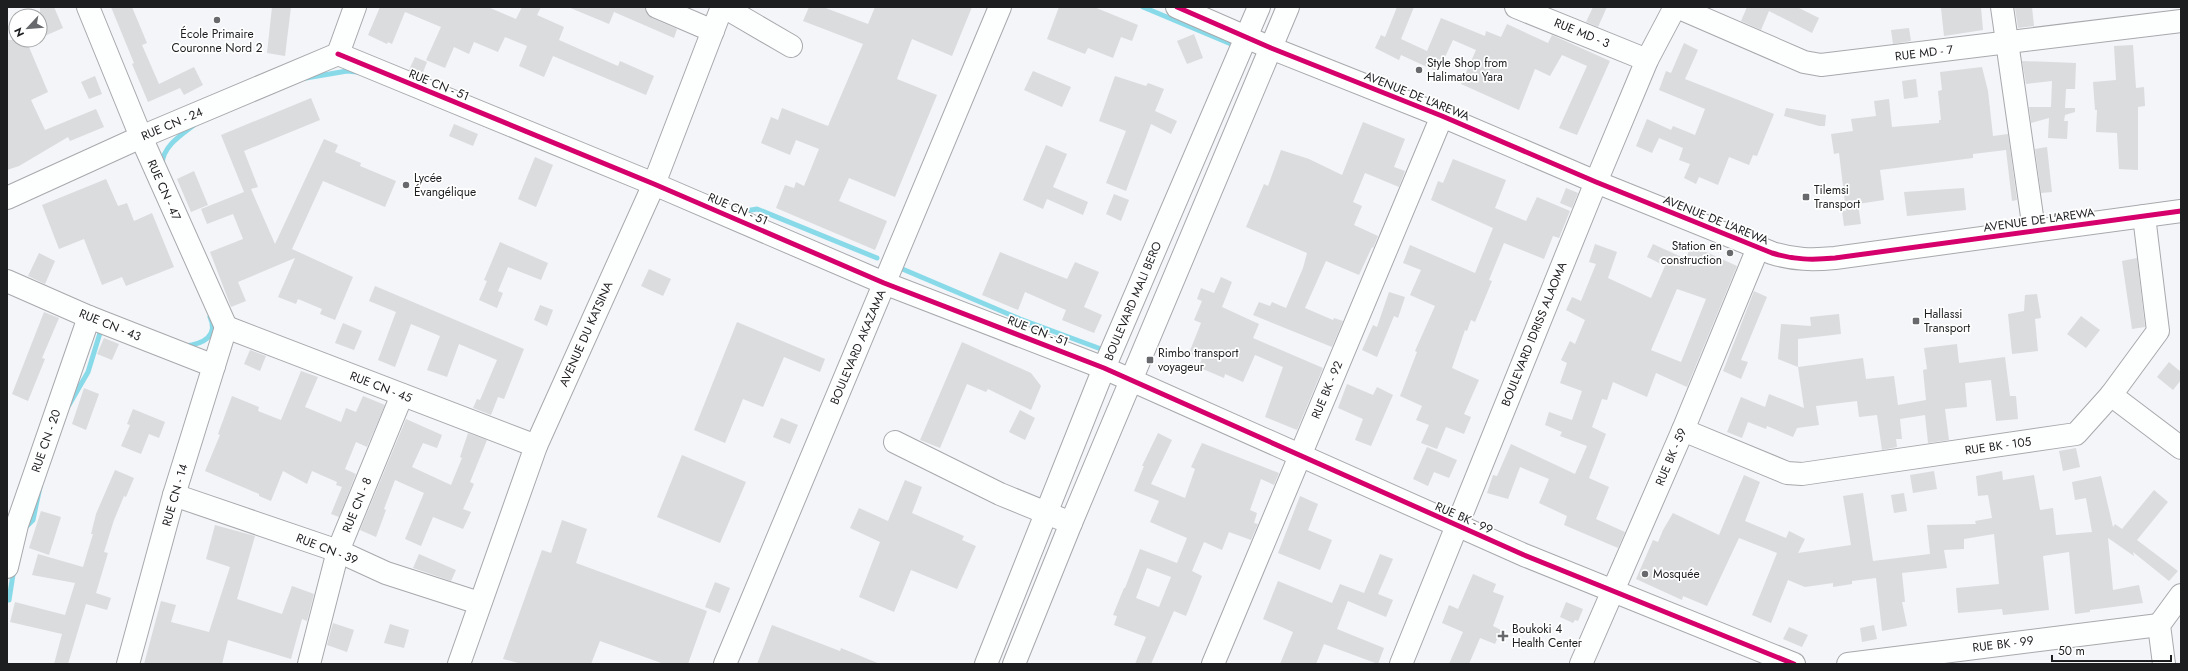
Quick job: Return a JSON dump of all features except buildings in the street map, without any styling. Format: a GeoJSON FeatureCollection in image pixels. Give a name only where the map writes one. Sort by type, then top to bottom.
{"type":"FeatureCollection","features":[{"type":"Feature","properties":{"kind":"street","name":"RUE CN - 47"},"geometry":{"type":"LineString","coordinates":[[88,7],[141,137],[226,327]]}},
{"type":"Feature","properties":{"kind":"street"},"geometry":{"type":"LineString","coordinates":[[338,54],[355,7]]}},
{"type":"Feature","properties":{"kind":"street"},"geometry":{"type":"LineString","coordinates":[[658,7],[712,30]]}},
{"type":"Feature","properties":{"kind":"street"},"geometry":{"type":"LineString","coordinates":[[723,7],[791,46]]}},
{"type":"Feature","properties":{"kind":"street","name":"AVENUE DU KATSINA"},"geometry":{"type":"LineString","coordinates":[[459,664],[479,603],[536,446],[654,184],[712,30],[723,7]]}},
{"type":"Feature","properties":{"kind":"street","name":"BOULEVARD AKAZAMA"},"geometry":{"type":"LineString","coordinates":[[724,664],[1000,7]]}},
{"type":"Feature","properties":{"kind":"street","name":"AVENUE DE L'AREWA"},"geometry":{"type":"LineString","coordinates":[[1177,7],[1271,48],[1442,116],[1596,182],[1758,248],[1790,259],[1808,260],[1866,254],[2181,211]]}},
{"type":"Feature","properties":{"kind":"street","name":"BOULEVARD MALI BERO"},"geometry":{"type":"LineString","coordinates":[[986,664],[1104,368],[1259,7]]}},
{"type":"Feature","properties":{"kind":"street"},"geometry":{"type":"LineString","coordinates":[[1014,664],[1071,523],[1288,7]]}},
{"type":"Feature","properties":{"kind":"street","name":"RUE MD - 3"},"geometry":{"type":"LineString","coordinates":[[1516,7],[1647,60]]}},
{"type":"Feature","properties":{"kind":"street","name":"BOULEVARD IDRISS ALAOMA"},"geometry":{"type":"LineString","coordinates":[[1400,664],[1647,60],[1676,7]]}},
{"type":"Feature","properties":{"kind":"street","name":"RUE MD - 7"},"geometry":{"type":"LineString","coordinates":[[1676,7],[1814,65],[2181,21]]}},
{"type":"Feature","properties":{"kind":"street"},"geometry":{"type":"LineString","coordinates":[[2002,7],[2034,230]]}},
{"type":"Feature","properties":{"kind":"street","name":"RUE CN - 24"},"geometry":{"type":"LineString","coordinates":[[7,198],[141,137],[338,54]]}},
{"type":"Feature","properties":{"kind":"street","name":"RUE CN - 51"},"geometry":{"type":"LineString","coordinates":[[338,54],[654,184],[884,283],[1104,368],[1131,380]]}},
{"type":"Feature","properties":{"kind":"street","name":"RUE BK - 92"},"geometry":{"type":"LineString","coordinates":[[1213,664],[1442,116]]}},
{"type":"Feature","properties":{"kind":"street","name":"RUE BK - 105"},"geometry":{"type":"LineString","coordinates":[[1683,430],[1787,473],[1802,474],[2070,436],[2081,430],[2111,395],[2158,331],[2144,216]]}},
{"type":"Feature","properties":{"kind":"street","name":"RUE BK - 59"},"geometry":{"type":"LineString","coordinates":[[1580,664],[1683,430],[1758,248]]}},
{"type":"Feature","properties":{"kind":"street","name":"RUE CN - 43"},"geometry":{"type":"LineString","coordinates":[[7,281],[89,317],[214,366]]}},
{"type":"Feature","properties":{"kind":"street","name":"RUE CN - 20"},"geometry":{"type":"LineString","coordinates":[[7,567],[12,523],[89,317]]}},
{"type":"Feature","properties":{"kind":"street","name":"RUE CN - 14"},"geometry":{"type":"LineString","coordinates":[[128,664],[174,495],[226,327]]}},
{"type":"Feature","properties":{"kind":"street","name":"RUE CN - 45"},"geometry":{"type":"LineString","coordinates":[[226,327],[536,446]]}},
{"type":"Feature","properties":{"kind":"street","name":"RUE BK - 99"},"geometry":{"type":"LineString","coordinates":[[1131,380],[1456,525],[1613,592],[1794,664]]}},
{"type":"Feature","properties":{"kind":"street","name":"RUE CN - 8"},"geometry":{"type":"LineString","coordinates":[[309,664],[338,551],[402,395]]}},
{"type":"Feature","properties":{"kind":"street"},"geometry":{"type":"LineString","coordinates":[[2111,395],[2181,448]]}},
{"type":"Feature","properties":{"kind":"street"},"geometry":{"type":"LineString","coordinates":[[895,442],[1000,494],[1071,523]]}},
{"type":"Feature","properties":{"kind":"street","name":"RUE CN - 39"},"geometry":{"type":"LineString","coordinates":[[174,495],[338,551],[386,573],[479,603]]}},
{"type":"Feature","properties":{"kind":"street"},"geometry":{"type":"LineString","coordinates":[[2164,664],[2159,625],[2181,595]]}},
{"type":"Feature","properties":{"kind":"street","name":"RUE BK - 99"},"geometry":{"type":"LineString","coordinates":[[1848,664],[1952,657],[2159,625]]}},
{"type":"Feature","properties":{"kind":"waterway"},"geometry":{"type":"LineString","coordinates":[[1143,7],[1231,44]]}},
{"type":"Feature","properties":{"kind":"waterway"},"geometry":{"type":"LineString","coordinates":[[306,78],[347,71],[357,72]]}},
{"type":"Feature","properties":{"kind":"waterway"},"geometry":{"type":"LineString","coordinates":[[162,164],[163,158],[169,146],[194,125]]}},
{"type":"Feature","properties":{"kind":"waterway"},"geometry":{"type":"LineString","coordinates":[[740,212],[757,209],[877,258]]}},
{"type":"Feature","properties":{"kind":"waterway"},"geometry":{"type":"LineString","coordinates":[[900,268],[1020,319],[1101,349]]}},
{"type":"Feature","properties":{"kind":"waterway"},"geometry":{"type":"LineString","coordinates":[[185,346],[198,343],[208,338],[212,329],[210,317]]}},
{"type":"Feature","properties":{"kind":"waterway"},"geometry":{"type":"LineString","coordinates":[[69,405],[88,372],[100,333],[105,330]]}},
{"type":"Feature","properties":{"kind":"waterway"},"geometry":{"type":"LineString","coordinates":[[24,529],[33,520],[40,487]]}},
{"type":"Feature","properties":{"kind":"waterway"},"geometry":{"type":"LineString","coordinates":[[9,600],[14,568]]}},
{"type":"Feature","properties":{"kind":"cycle path"},"geometry":{"type":"LineString","coordinates":[[1177,7],[1271,48],[1442,116],[1596,182],[1772,253],[1788,257],[1811,259],[1835,258],[2181,211]]}},
{"type":"Feature","properties":{"kind":"cycle path"},"geometry":{"type":"LineString","coordinates":[[338,54],[654,184],[884,283],[1104,368],[1524,555],[1794,664]]}},
{"type":"Feature","properties":{"kind":"place","name":"École Primaire Couronne Nord 2"},"geometry":{"type":"Point","coordinates":[217,20]}},
{"type":"Feature","properties":{"kind":"place","name":"Style Shop from Halimatou Yara"},"geometry":{"type":"Point","coordinates":[1419,70]}},
{"type":"Feature","properties":{"kind":"place","name":"Lycée Évangélique"},"geometry":{"type":"Point","coordinates":[406,185]}},
{"type":"Feature","properties":{"kind":"place","name":"Tilemsi Transport"},"geometry":{"type":"Point","coordinates":[1806,197]}},
{"type":"Feature","properties":{"kind":"place","name":"Station en construction"},"geometry":{"type":"Point","coordinates":[1730,253]}},
{"type":"Feature","properties":{"kind":"place","name":"Hallassi Transport"},"geometry":{"type":"Point","coordinates":[1916,321]}},
{"type":"Feature","properties":{"kind":"place","name":"Rimbo transport voyageur"},"geometry":{"type":"Point","coordinates":[1150,360]}},
{"type":"Feature","properties":{"kind":"place","name":"Mosquée"},"geometry":{"type":"Point","coordinates":[1645,574]}},
{"type":"Feature","properties":{"kind":"place","name":"Boukoki 4 Health Center"},"geometry":{"type":"Point","coordinates":[1503,636]}}]}
